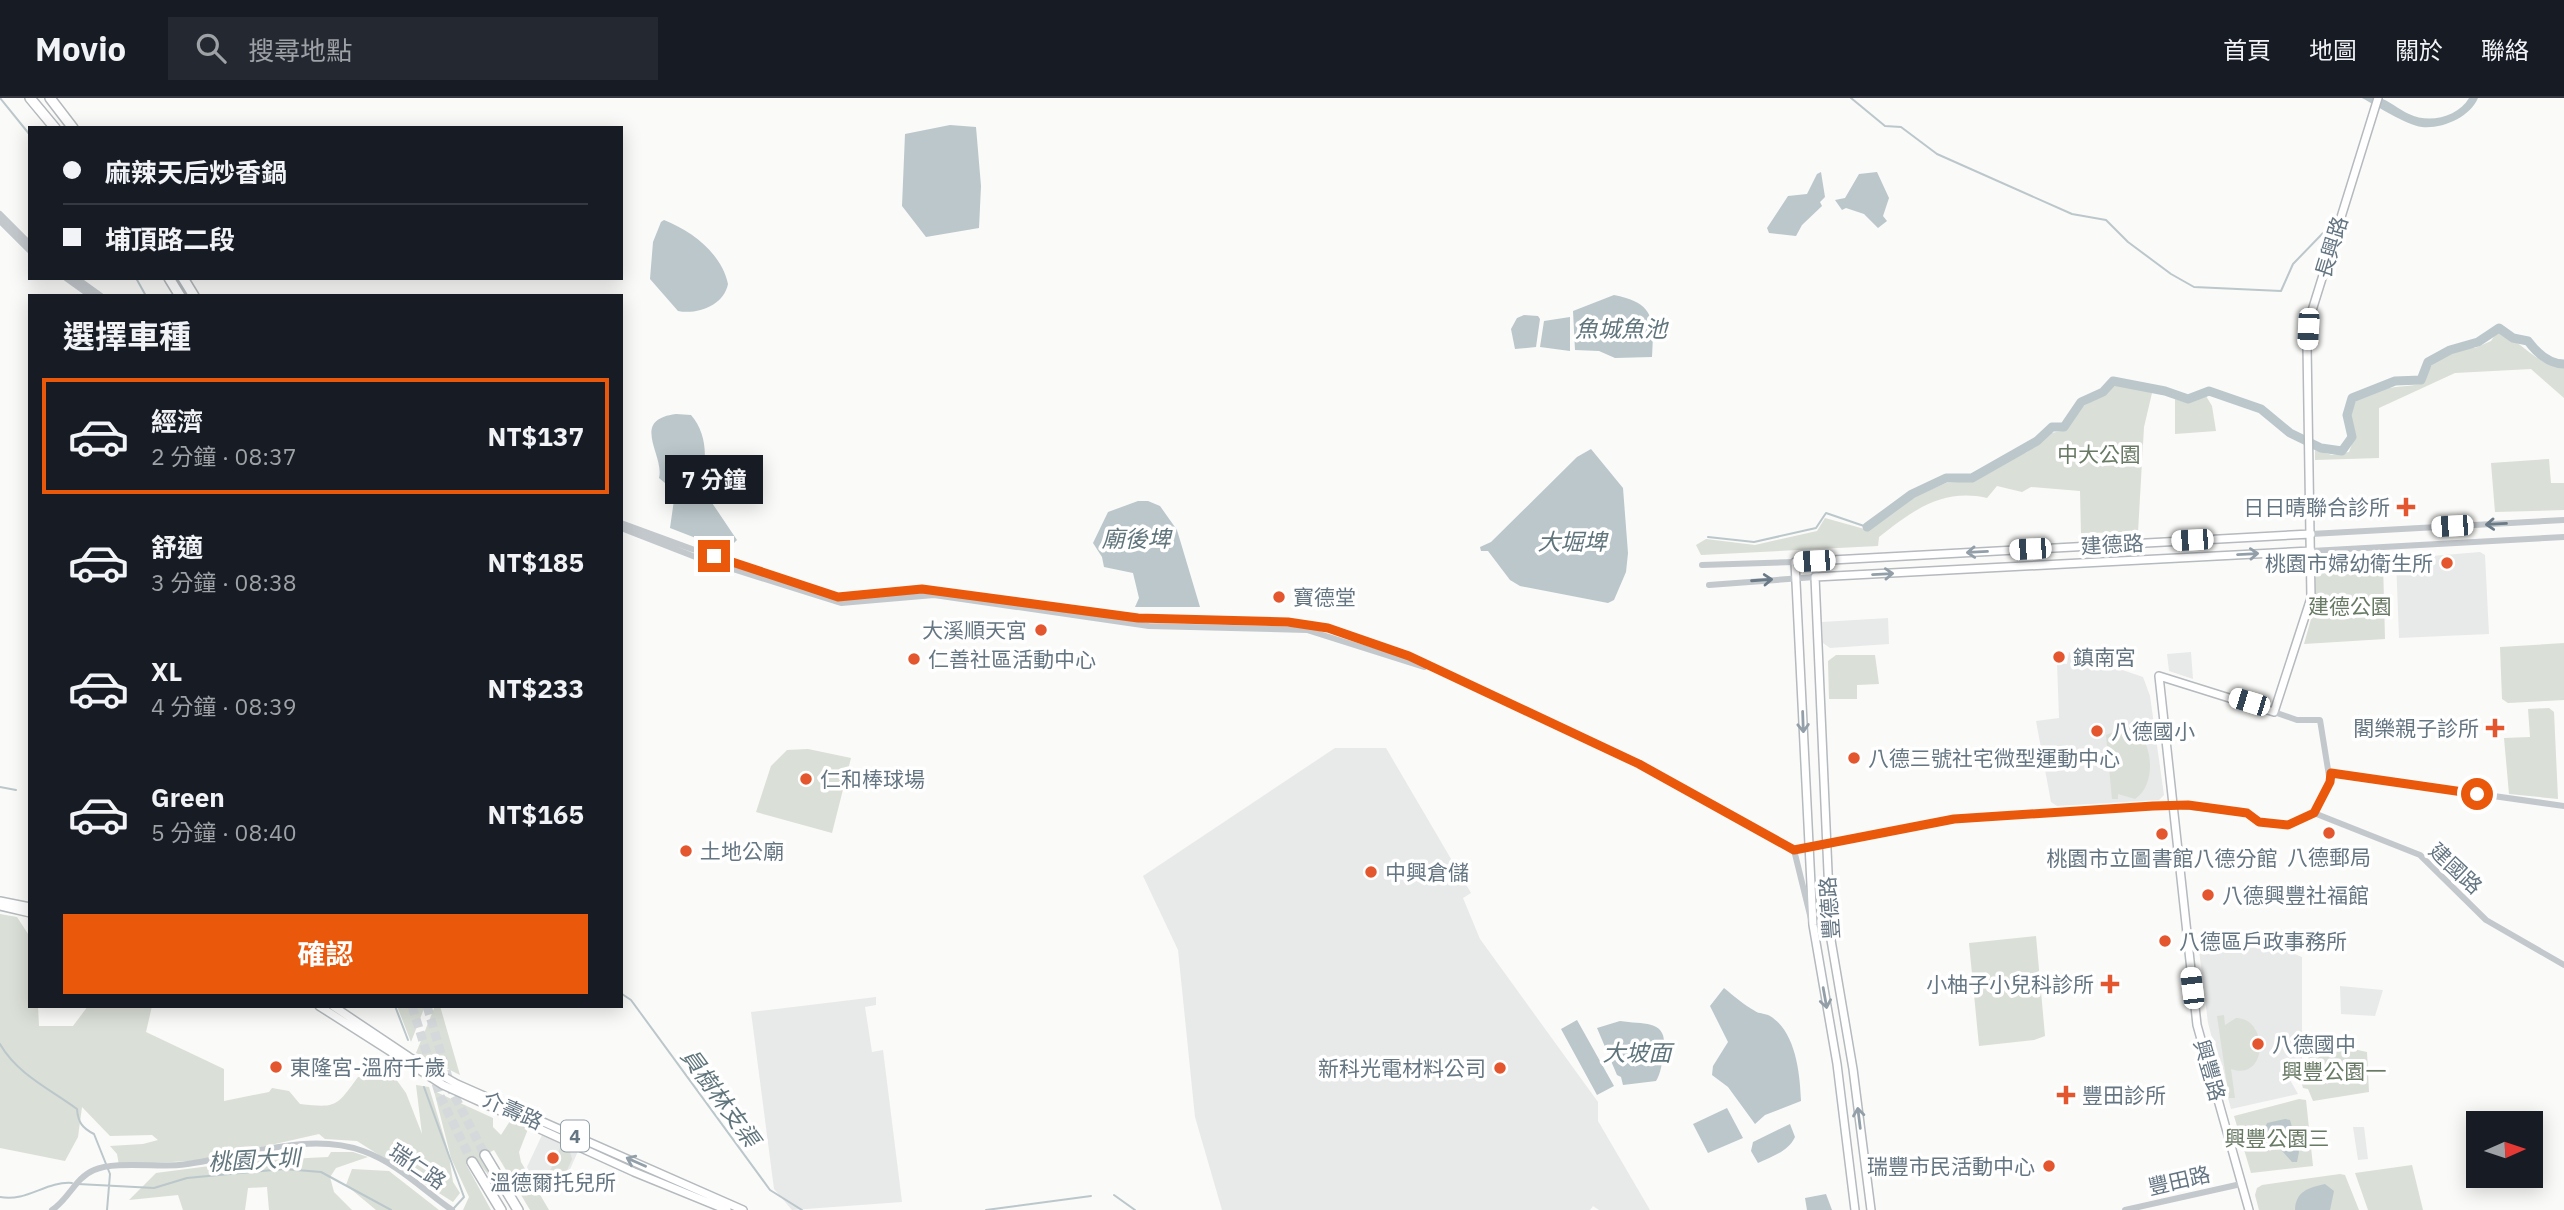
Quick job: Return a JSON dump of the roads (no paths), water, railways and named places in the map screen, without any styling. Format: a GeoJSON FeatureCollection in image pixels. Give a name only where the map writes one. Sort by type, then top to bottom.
{"type":"FeatureCollection","features":[{"type":"Feature","properties":{"kind":"highway"},"geometry":{"type":"LineString","coordinates":[[30,98],[52,126]]}},
{"type":"Feature","properties":{"kind":"highway"},"geometry":{"type":"LineString","coordinates":[[50,98],[71,126]]}},
{"type":"Feature","properties":{"kind":"highway"},"geometry":{"type":"LineString","coordinates":[[485,1155],[518,1210]]}},
{"type":"Feature","properties":{"kind":"highway"},"geometry":{"type":"LineString","coordinates":[[472,1162],[501,1210]]}},
{"type":"Feature","properties":{"kind":"highway"},"geometry":{"type":"LineString","coordinates":[[489,1191],[502,1184]]}},
{"type":"Feature","properties":{"kind":"main road","name":"長興路"},"geometry":{"type":"LineString","coordinates":[[2311,534],[2310,317],[2378,100]]}},
{"type":"Feature","properties":{"kind":"main road"},"geometry":{"type":"LineString","coordinates":[[2274,712],[2310,607],[2311,534]]}},
{"type":"Feature","properties":{"kind":"main road","name":"建德路"},"geometry":{"type":"LineString","coordinates":[[1795,562],[2311,534]]}},
{"type":"Feature","properties":{"kind":"main road","name":"建德路"},"geometry":{"type":"LineString","coordinates":[[1815,577],[2311,551]]}},
{"type":"Feature","properties":{"kind":"main road","name":"豐德路"},"geometry":{"type":"LineString","coordinates":[[1795,562],[1812,925],[1837,1064],[1854,1210]]}},
{"type":"Feature","properties":{"kind":"main road","name":"豐德路"},"geometry":{"type":"LineString","coordinates":[[1815,577],[1831,940],[1853,1069],[1871,1210]]}},
{"type":"Feature","properties":{"kind":"main road","name":"興豐路"},"geometry":{"type":"LineString","coordinates":[[2249,1210],[2197,1025],[2159,677],[2274,712]]}},
{"type":"Feature","properties":{"kind":"main road"},"geometry":{"type":"LineString","coordinates":[[0,904],[28,907]]}},
{"type":"Feature","properties":{"kind":"main road"},"geometry":{"type":"LineString","coordinates":[[0,904],[28,911]]}},
{"type":"Feature","properties":{"kind":"main road","name":"介壽路"},"geometry":{"type":"LineString","coordinates":[[322,1008],[443,1085],[635,1172],[727,1210]]}},
{"type":"Feature","properties":{"kind":"main road","name":"介壽路"},"geometry":{"type":"LineString","coordinates":[[336,1008],[409,1057],[457,1084],[743,1210]]}},
{"type":"Feature","properties":{"kind":"street"},"geometry":{"type":"LineString","coordinates":[[0,214],[28,242]]}},
{"type":"Feature","properties":{"kind":"street"},"geometry":{"type":"LineString","coordinates":[[0,221],[28,249]]}},
{"type":"Feature","properties":{"kind":"street"},"geometry":{"type":"LineString","coordinates":[[69,280],[89,294]]}},
{"type":"Feature","properties":{"kind":"street"},"geometry":{"type":"LineString","coordinates":[[79,280],[98,294]]}},
{"type":"Feature","properties":{"kind":"street","name":"建德路"},"geometry":{"type":"LineString","coordinates":[[2311,534],[2564,520]]}},
{"type":"Feature","properties":{"kind":"street"},"geometry":{"type":"LineString","coordinates":[[623,524],[692,550],[838,597],[922,589],[1138,618],[1309,624],[1409,656],[1639,764],[1794,850],[1961,818],[2171,805],[2247,813],[2256,820],[2288,825],[2314,813],[2330,782],[2331,773],[2320,720],[2297,720],[2274,712]]}},
{"type":"Feature","properties":{"kind":"street"},"geometry":{"type":"LineString","coordinates":[[623,529],[698,558],[841,603],[934,595],[1149,626],[1307,630],[1440,671]]}},
{"type":"Feature","properties":{"kind":"street","name":"建德路"},"geometry":{"type":"LineString","coordinates":[[2311,551],[2564,537]]}},
{"type":"Feature","properties":{"kind":"street","name":"豐德路"},"geometry":{"type":"LineString","coordinates":[[1814,561],[1815,577]]}},
{"type":"Feature","properties":{"kind":"street","name":"建德路"},"geometry":{"type":"LineString","coordinates":[[1702,565],[1795,562]]}},
{"type":"Feature","properties":{"kind":"street","name":"建德路"},"geometry":{"type":"LineString","coordinates":[[1709,585],[1815,577]]}},
{"type":"Feature","properties":{"kind":"street"},"geometry":{"type":"LineString","coordinates":[[2331,773],[2564,806]]}},
{"type":"Feature","properties":{"kind":"street","name":"建國路"},"geometry":{"type":"LineString","coordinates":[[2314,813],[2420,855],[2486,920],[2564,965]]}},
{"type":"Feature","properties":{"kind":"street"},"geometry":{"type":"LineString","coordinates":[[1794,850],[1812,925]]}},
{"type":"Feature","properties":{"kind":"street","name":"瑞仁路"},"geometry":{"type":"LineString","coordinates":[[52,1210],[84,1176],[95,1169],[180,1165],[278,1148],[344,1145],[396,1168],[452,1210]]}},
{"type":"Feature","properties":{"kind":"street","name":"豐田路"},"geometry":{"type":"LineString","coordinates":[[2125,1210],[2241,1184]]}},
{"type":"Feature","properties":{"kind":"water"},"geometry":{"type":"Polygon","coordinates":[[[2362,98],[2383,99],[2417,117],[2434,118],[2458,110],[2469,98],[2478,98],[2469,111],[2455,120],[2438,126],[2422,127],[2408,123],[2362,98]]]}},
{"type":"Feature","properties":{"kind":"water"},"geometry":{"type":"Polygon","coordinates":[[[950,125],[976,127],[981,186],[979,228],[926,237],[902,206],[905,134],[950,125]]]}},
{"type":"Feature","properties":{"kind":"water"},"geometry":{"type":"Polygon","coordinates":[[[1821,172],[1825,197],[1820,202],[1822,206],[1802,225],[1796,236],[1769,233],[1767,228],[1788,196],[1807,194],[1817,174],[1821,172]]]}},
{"type":"Feature","properties":{"kind":"water"},"geometry":{"type":"Polygon","coordinates":[[[1877,172],[1889,198],[1883,216],[1887,221],[1878,228],[1864,214],[1846,208],[1842,210],[1835,200],[1845,198],[1859,174],[1877,172]]]}},
{"type":"Feature","properties":{"kind":"water"},"geometry":{"type":"Polygon","coordinates":[[[664,220],[695,237],[712,253],[725,273],[728,284],[726,291],[709,307],[678,311],[650,279],[653,242],[664,220]]]}},
{"type":"Feature","properties":{"kind":"water","name":"魚城魚池"},"geometry":{"type":"Polygon","coordinates":[[[1614,295],[1627,298],[1645,308],[1652,323],[1652,357],[1615,358],[1599,351],[1575,350],[1573,311],[1614,295]]]}},
{"type":"Feature","properties":{"kind":"water"},"geometry":{"type":"Polygon","coordinates":[[[1524,315],[1538,316],[1540,319],[1536,347],[1515,349],[1511,329],[1517,318],[1524,315]]]}},
{"type":"Feature","properties":{"kind":"water"},"geometry":{"type":"Polygon","coordinates":[[[1570,317],[1570,351],[1540,347],[1544,321],[1570,317]]]}},
{"type":"Feature","properties":{"kind":"water"},"geometry":{"type":"Polygon","coordinates":[[[676,414],[691,415],[696,422],[703,437],[704,462],[701,478],[671,488],[659,478],[660,469],[652,431],[654,423],[676,414]]]}},
{"type":"Feature","properties":{"kind":"water","name":"大堀埤"},"geometry":{"type":"Polygon","coordinates":[[[1591,449],[1623,488],[1628,553],[1626,572],[1614,600],[1608,603],[1520,586],[1510,580],[1488,551],[1481,551],[1480,547],[1491,542],[1577,457],[1591,449]]]}},
{"type":"Feature","properties":{"kind":"water"},"geometry":{"type":"Polygon","coordinates":[[[693,486],[702,488],[737,540],[733,544],[719,547],[670,528],[675,493],[693,486]]]}},
{"type":"Feature","properties":{"kind":"water","name":"廟後埤"},"geometry":{"type":"Polygon","coordinates":[[[1138,501],[1148,501],[1160,506],[1177,530],[1200,607],[1135,607],[1139,598],[1133,573],[1104,567],[1102,557],[1093,543],[1108,512],[1138,501]]]}},
{"type":"Feature","properties":{"kind":"water"},"geometry":{"type":"Polygon","coordinates":[[[1724,988],[1751,1009],[1770,1016],[1779,1023],[1795,1054],[1801,1101],[1765,1115],[1755,1124],[1728,1087],[1712,1075],[1713,1066],[1728,1042],[1710,1006],[1724,988]]]}},
{"type":"Feature","properties":{"kind":"water","name":"大坡面"},"geometry":{"type":"Polygon","coordinates":[[[1577,1020],[1614,1086],[1597,1095],[1561,1029],[1577,1020]]]}},
{"type":"Feature","properties":{"kind":"water","name":"大坡面"},"geometry":{"type":"Polygon","coordinates":[[[1620,1021],[1654,1026],[1663,1035],[1662,1061],[1656,1081],[1623,1085],[1621,1077],[1617,1075],[1597,1028],[1620,1021]]]}},
{"type":"Feature","properties":{"kind":"water"},"geometry":{"type":"Polygon","coordinates":[[[1727,1108],[1743,1138],[1708,1153],[1693,1124],[1727,1108]]]}},
{"type":"Feature","properties":{"kind":"water"},"geometry":{"type":"Polygon","coordinates":[[[2290,1120],[2299,1152],[2297,1162],[2292,1162],[2264,1131],[2267,1123],[2290,1120]]]}},
{"type":"Feature","properties":{"kind":"water"},"geometry":{"type":"Polygon","coordinates":[[[1790,1124],[1795,1137],[1792,1142],[1779,1153],[1758,1163],[1751,1151],[1753,1142],[1790,1124]]]}},
{"type":"Feature","properties":{"kind":"water"},"geometry":{"type":"Polygon","coordinates":[[[2325,1184],[2334,1191],[2330,1210],[2295,1210],[2300,1194],[2325,1184]]]}},
{"type":"Feature","properties":{"kind":"water"},"geometry":{"type":"Polygon","coordinates":[[[1826,1194],[1832,1210],[1807,1210],[1805,1198],[1826,1194]]]}},
{"type":"Feature","properties":{"kind":"waterway"},"geometry":{"type":"LineString","coordinates":[[0,98],[28,133]]}},
{"type":"Feature","properties":{"kind":"waterway"},"geometry":{"type":"LineString","coordinates":[[1851,98],[1885,126],[1901,127],[1937,154],[2072,214],[2106,220],[2128,242],[2171,274],[2194,287],[2281,291],[2293,264],[2323,233]]}},
{"type":"Feature","properties":{"kind":"waterway"},"geometry":{"type":"LineString","coordinates":[[137,280],[145,294]]}},
{"type":"Feature","properties":{"kind":"waterway"},"geometry":{"type":"LineString","coordinates":[[1867,527],[1912,494],[1946,478],[1972,478],[2037,441],[2052,427],[2064,427],[2081,402],[2103,392],[2113,381],[2165,391],[2188,399],[2209,391],[2261,409],[2290,433],[2321,448],[2342,451],[2352,437],[2347,415],[2352,398],[2395,381],[2421,380],[2428,362],[2450,350],[2478,342],[2499,328],[2513,338],[2528,341],[2548,360],[2564,364]]}},
{"type":"Feature","properties":{"kind":"waterway"},"geometry":{"type":"LineString","coordinates":[[1708,537],[1754,542],[1816,528],[1826,513],[1867,527]]}},
{"type":"Feature","properties":{"kind":"waterway","name":"員樹林支渠"},"geometry":{"type":"LineString","coordinates":[[0,787],[16,790]]}},
{"type":"Feature","properties":{"kind":"waterway","name":"員樹林支渠"},"geometry":{"type":"LineString","coordinates":[[623,995],[631,1000],[770,1190],[802,1210]]}},
{"type":"Feature","properties":{"kind":"waterway"},"geometry":{"type":"LineString","coordinates":[[396,1008],[408,1040]]}},
{"type":"Feature","properties":{"kind":"waterway"},"geometry":{"type":"LineString","coordinates":[[0,1044],[15,1064],[77,1109],[81,1124],[94,1134],[110,1174],[107,1210]]}},
{"type":"Feature","properties":{"kind":"waterway"},"geometry":{"type":"LineString","coordinates":[[424,1087],[464,1197],[454,1208]]}},
{"type":"Feature","properties":{"kind":"waterway","name":"桃園大圳"},"geometry":{"type":"LineString","coordinates":[[78,1184],[154,1188],[187,1178],[284,1169],[321,1172],[391,1210]]}},
{"type":"Feature","properties":{"kind":"waterway"},"geometry":{"type":"LineString","coordinates":[[0,1197],[19,1197],[54,1185],[72,1183]]}},
{"type":"Feature","properties":{"kind":"waterway","name":"員樹林支渠"},"geometry":{"type":"LineString","coordinates":[[1114,1195],[1135,1210]]}},
{"type":"Feature","properties":{"kind":"waterway","name":"員樹林支渠"},"geometry":{"type":"LineString","coordinates":[[986,1210],[1091,1196]]}},
{"type":"Feature","properties":{"kind":"tunnel"},"geometry":{"type":"LineString","coordinates":[[413,1008],[440,1096],[472,1162]]}},
{"type":"Feature","properties":{"kind":"tunnel"},"geometry":{"type":"LineString","coordinates":[[428,1008],[452,1091],[485,1155]]}},
{"type":"Feature","properties":{"kind":"place","name":"日日晴聯合診所"},"geometry":{"type":"Point","coordinates":[2406,507]}},
{"type":"Feature","properties":{"kind":"place","name":"桃園市婦幼衛生所"},"geometry":{"type":"Point","coordinates":[2447,563]}},
{"type":"Feature","properties":{"kind":"place","name":"寶德堂"},"geometry":{"type":"Point","coordinates":[1279,597]}},
{"type":"Feature","properties":{"kind":"place","name":"大溪順天宮"},"geometry":{"type":"Point","coordinates":[1041,630]}},
{"type":"Feature","properties":{"kind":"place","name":"鎮南宮"},"geometry":{"type":"Point","coordinates":[2059,657]}},
{"type":"Feature","properties":{"kind":"place","name":"仁善社區活動中心"},"geometry":{"type":"Point","coordinates":[914,659]}},
{"type":"Feature","properties":{"kind":"place","name":"閣樂親子診所"},"geometry":{"type":"Point","coordinates":[2495,728]}},
{"type":"Feature","properties":{"kind":"place","name":"八德國小"},"geometry":{"type":"Point","coordinates":[2097,731]}},
{"type":"Feature","properties":{"kind":"place","name":"八德三號社宅微型運動中心"},"geometry":{"type":"Point","coordinates":[1854,758]}},
{"type":"Feature","properties":{"kind":"place","name":"仁和棒球場"},"geometry":{"type":"Point","coordinates":[806,779]}},
{"type":"Feature","properties":{"kind":"place","name":"八德郵局"},"geometry":{"type":"Point","coordinates":[2329,833]}},
{"type":"Feature","properties":{"kind":"place","name":"桃園市立圖書館八德分館"},"geometry":{"type":"Point","coordinates":[2162,834]}},
{"type":"Feature","properties":{"kind":"place","name":"土地公廟"},"geometry":{"type":"Point","coordinates":[686,851]}},
{"type":"Feature","properties":{"kind":"place","name":"中興倉儲"},"geometry":{"type":"Point","coordinates":[1371,872]}},
{"type":"Feature","properties":{"kind":"place","name":"八德興豐社福館"},"geometry":{"type":"Point","coordinates":[2208,895]}},
{"type":"Feature","properties":{"kind":"place","name":"八德區戶政事務所"},"geometry":{"type":"Point","coordinates":[2165,941]}},
{"type":"Feature","properties":{"kind":"place","name":"小柚子小兒科診所"},"geometry":{"type":"Point","coordinates":[2110,984]}},
{"type":"Feature","properties":{"kind":"place","name":"八德國中"},"geometry":{"type":"Point","coordinates":[2258,1044]}},
{"type":"Feature","properties":{"kind":"place","name":"東隆宮-溫府千歲"},"geometry":{"type":"Point","coordinates":[276,1067]}},
{"type":"Feature","properties":{"kind":"place","name":"新科光電材料公司"},"geometry":{"type":"Point","coordinates":[1500,1068]}},
{"type":"Feature","properties":{"kind":"place","name":"豐田診所"},"geometry":{"type":"Point","coordinates":[2066,1095]}},
{"type":"Feature","properties":{"kind":"place","name":"溫德爾托兒所"},"geometry":{"type":"Point","coordinates":[553,1158]}},
{"type":"Feature","properties":{"kind":"place","name":"瑞豐市民活動中心"},"geometry":{"type":"Point","coordinates":[2049,1166]}},
{"type":"Feature","properties":{"kind":"park label","name":"中大公園"},"geometry":{"type":"Point","coordinates":[2099,454]}},
{"type":"Feature","properties":{"kind":"park label","name":"建德公園"},"geometry":{"type":"Point","coordinates":[2350,606]}},
{"type":"Feature","properties":{"kind":"park label","name":"興豐公園一"},"geometry":{"type":"Point","coordinates":[2334,1071]}},
{"type":"Feature","properties":{"kind":"park label","name":"興豐公園三"},"geometry":{"type":"Point","coordinates":[2277,1138]}}]}
